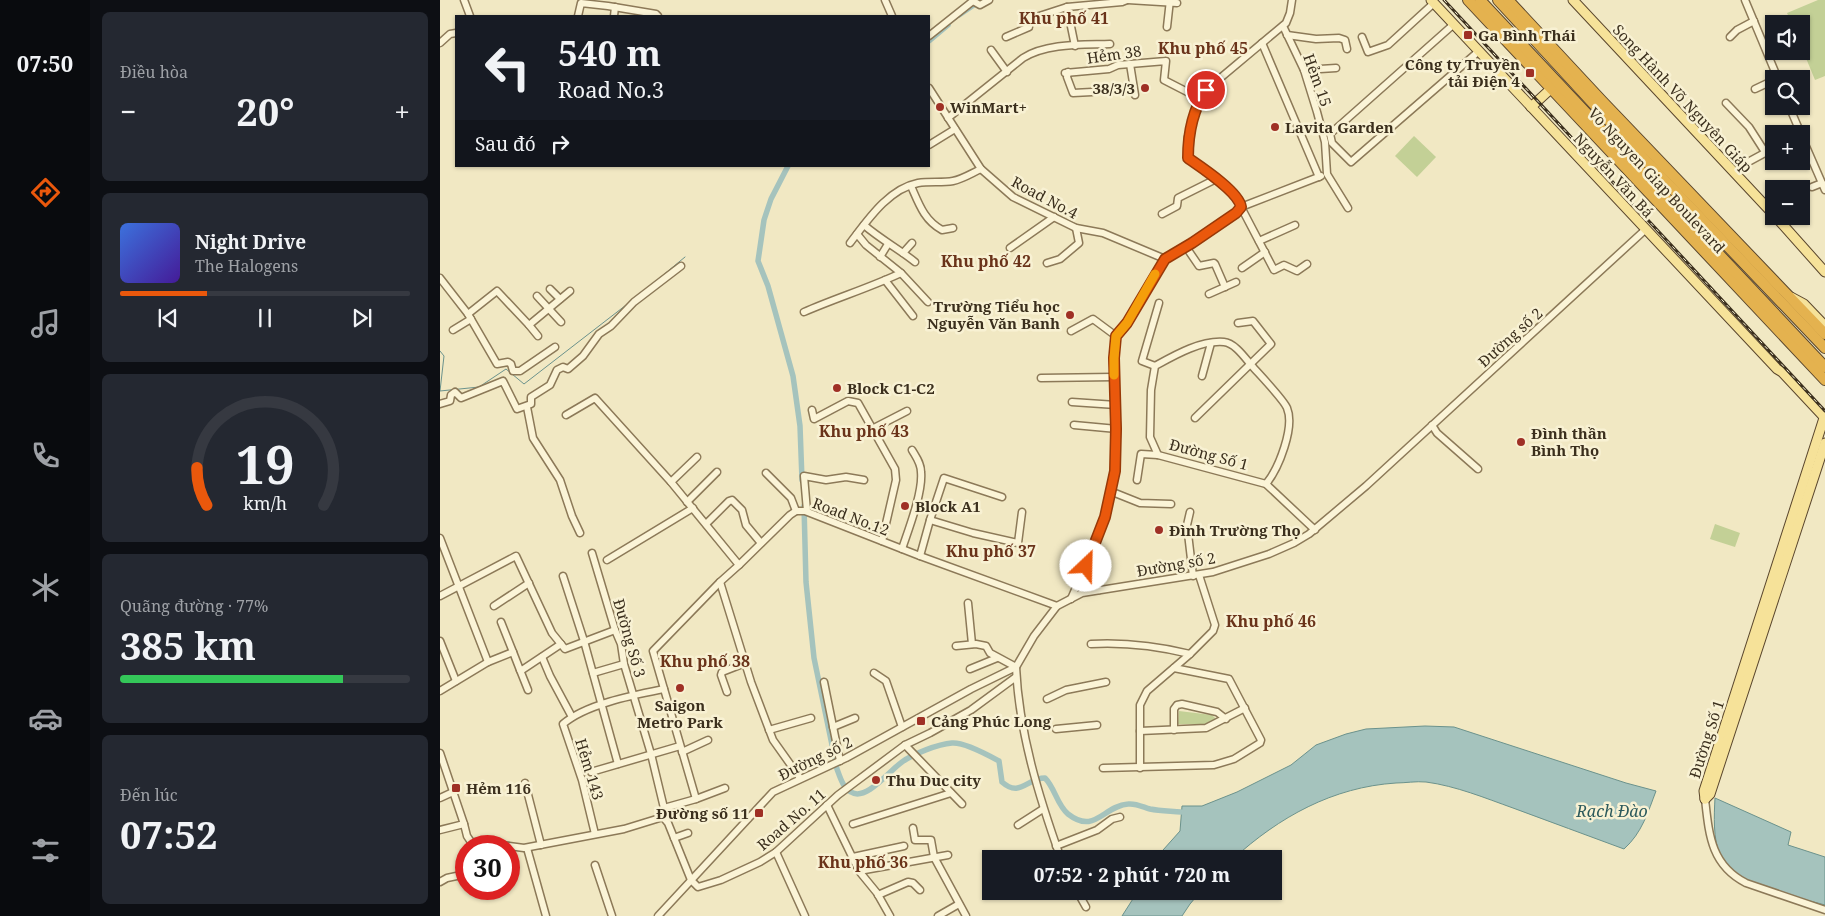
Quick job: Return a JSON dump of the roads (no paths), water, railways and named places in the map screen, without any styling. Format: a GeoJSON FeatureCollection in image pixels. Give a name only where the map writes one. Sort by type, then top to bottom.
{"type":"FeatureCollection","features":[{"type":"Feature","properties":{"kind":"highway","name":"Vo Nguyen Giap Boulevard"},"geometry":{"type":"LineString","coordinates":[[1468,0],[1554,85],[1825,367]]}},
{"type":"Feature","properties":{"kind":"highway","name":"Vo Nguyen Giap Boulevard"},"geometry":{"type":"LineString","coordinates":[[1480,0],[1554,85],[1825,380]]}},
{"type":"Feature","properties":{"kind":"highway","name":"Vo Nguyen Giap Boulevard"},"geometry":{"type":"LineString","coordinates":[[1498,0],[1648,163],[1824,346]]}},
{"type":"Feature","properties":{"kind":"highway","name":"Vo Nguyen Giap Boulevard"},"geometry":{"type":"LineString","coordinates":[[1508,0],[1788,296],[1821,326],[1825,334]]}},
{"type":"Feature","properties":{"kind":"highway"},"geometry":{"type":"LineString","coordinates":[[1821,326],[1824,346]]}},
{"type":"Feature","properties":{"kind":"main road","name":"Song Hành Võ Nguyên Giáp"},"geometry":{"type":"LineString","coordinates":[[1573,0],[1765,206]]}},
{"type":"Feature","properties":{"kind":"main road","name":"Nguyễn Văn Bá"},"geometry":{"type":"LineString","coordinates":[[1433,2],[1777,369],[1782,372],[1824,419]]}},
{"type":"Feature","properties":{"kind":"main road"},"geometry":{"type":"LineString","coordinates":[[1531,107],[1554,85]]}},
{"type":"Feature","properties":{"kind":"main road","name":"Song Hành Võ Nguyên Giáp"},"geometry":{"type":"LineString","coordinates":[[1782,225],[1825,272]]}},
{"type":"Feature","properties":{"kind":"main road","name":"Đường Số 1"},"geometry":{"type":"LineString","coordinates":[[1705,799],[1704,791],[1824,419]]}},
{"type":"Feature","properties":{"kind":"main road","name":"Đường Số 1"},"geometry":{"type":"LineString","coordinates":[[1705,799],[1710,794],[1825,443]]}},
{"type":"Feature","properties":{"kind":"street"},"geometry":{"type":"LineString","coordinates":[[464,0],[470,15]]}},
{"type":"Feature","properties":{"kind":"street"},"geometry":{"type":"LineString","coordinates":[[885,0],[892,15]]}},
{"type":"Feature","properties":{"kind":"street"},"geometry":{"type":"LineString","coordinates":[[930,35],[973,1],[980,5],[990,0]]}},
{"type":"Feature","properties":{"kind":"street"},"geometry":{"type":"LineString","coordinates":[[1006,37],[1030,27],[1030,20],[1067,7],[1128,0],[1170,1],[1178,3]]}},
{"type":"Feature","properties":{"kind":"street"},"geometry":{"type":"LineString","coordinates":[[1292,0],[1286,23],[1206,90],[1195,112],[1188,137],[1188,158],[1230,191],[1240,203],[1274,270],[1284,265],[1297,271],[1307,264]]}},
{"type":"Feature","properties":{"kind":"street"},"geometry":{"type":"LineString","coordinates":[[1745,0],[1773,70]]}},
{"type":"Feature","properties":{"kind":"street"},"geometry":{"type":"LineString","coordinates":[[1167,27],[1170,1]]}},
{"type":"Feature","properties":{"kind":"street"},"geometry":{"type":"LineString","coordinates":[[1362,37],[1368,52],[1388,45],[1433,2]]}},
{"type":"Feature","properties":{"kind":"street"},"geometry":{"type":"LineString","coordinates":[[578,15],[581,3],[608,3],[615,7],[657,15]]}},
{"type":"Feature","properties":{"kind":"street"},"geometry":{"type":"LineString","coordinates":[[614,15],[615,7]]}},
{"type":"Feature","properties":{"kind":"street"},"geometry":{"type":"LineString","coordinates":[[1067,7],[1075,46]]}},
{"type":"Feature","properties":{"kind":"street"},"geometry":{"type":"LineString","coordinates":[[1730,37],[1737,30],[1754,21]]}},
{"type":"Feature","properties":{"kind":"street"},"geometry":{"type":"LineString","coordinates":[[1454,24],[1330,134],[1332,143],[1351,162],[1479,50]]}},
{"type":"Feature","properties":{"kind":"street","name":"Hẻm 15"},"geometry":{"type":"LineString","coordinates":[[1283,26],[1304,70],[1325,142],[1327,174]]}},
{"type":"Feature","properties":{"kind":"street"},"geometry":{"type":"LineString","coordinates":[[440,43],[450,34],[455,33]]}},
{"type":"Feature","properties":{"kind":"street"},"geometry":{"type":"LineString","coordinates":[[1287,36],[1339,38],[1345,40],[1347,49]]}},
{"type":"Feature","properties":{"kind":"street"},"geometry":{"type":"LineString","coordinates":[[1262,43],[1319,177]]}},
{"type":"Feature","properties":{"kind":"street"},"geometry":{"type":"LineString","coordinates":[[948,118],[1032,52],[1043,49],[1110,44]]}},
{"type":"Feature","properties":{"kind":"street"},"geometry":{"type":"LineString","coordinates":[[991,50],[1007,72]]}},
{"type":"Feature","properties":{"kind":"street","name":"Hẻm 38"},"geometry":{"type":"LineString","coordinates":[[1092,92],[1073,93],[1067,73],[1109,69],[1118,65],[1166,61],[1164,80],[1201,99]]}},
{"type":"Feature","properties":{"kind":"street"},"geometry":{"type":"LineString","coordinates":[[1130,64],[1135,95]]}},
{"type":"Feature","properties":{"kind":"street"},"geometry":{"type":"LineString","coordinates":[[1304,70],[1336,68]]}},
{"type":"Feature","properties":{"kind":"street"},"geometry":{"type":"LineString","coordinates":[[1754,89],[1765,84]]}},
{"type":"Feature","properties":{"kind":"street","name":"Road No.4"},"geometry":{"type":"LineString","coordinates":[[930,90],[981,169],[1013,197],[1076,228],[1103,233],[1165,259]]}},
{"type":"Feature","properties":{"kind":"street"},"geometry":{"type":"LineString","coordinates":[[1726,103],[1749,127],[1765,152],[1734,173]]}},
{"type":"Feature","properties":{"kind":"street"},"geometry":{"type":"LineString","coordinates":[[930,144],[955,129]]}},
{"type":"Feature","properties":{"kind":"street"},"geometry":{"type":"LineString","coordinates":[[1810,156],[1825,190]]}},
{"type":"Feature","properties":{"kind":"street"},"geometry":{"type":"LineString","coordinates":[[850,243],[870,216],[905,188],[917,184],[964,178],[981,169]]}},
{"type":"Feature","properties":{"kind":"street"},"geometry":{"type":"LineString","coordinates":[[1071,599],[1105,517],[1115,471],[1116,405],[1114,358],[1116,336],[1127,323],[1165,259],[1236,213],[1241,207],[1327,174],[1348,208]]}},
{"type":"Feature","properties":{"kind":"street"},"geometry":{"type":"LineString","coordinates":[[1162,214],[1177,206],[1178,198],[1216,179]]}},
{"type":"Feature","properties":{"kind":"street"},"geometry":{"type":"LineString","coordinates":[[1812,187],[1822,183]]}},
{"type":"Feature","properties":{"kind":"street"},"geometry":{"type":"LineString","coordinates":[[911,186],[919,204],[931,223],[942,230],[953,228]]}},
{"type":"Feature","properties":{"kind":"street"},"geometry":{"type":"LineString","coordinates":[[1010,248],[1054,217]]}},
{"type":"Feature","properties":{"kind":"street"},"geometry":{"type":"LineString","coordinates":[[864,225],[879,238],[915,262]]}},
{"type":"Feature","properties":{"kind":"street"},"geometry":{"type":"LineString","coordinates":[[1259,241],[1295,225]]}},
{"type":"Feature","properties":{"kind":"street"},"geometry":{"type":"LineString","coordinates":[[1047,263],[1060,259],[1080,243],[1076,228]]}},
{"type":"Feature","properties":{"kind":"street","name":"Đường số 2"},"geometry":{"type":"LineString","coordinates":[[691,880],[773,792],[840,761],[971,688],[1016,667],[1034,636],[1057,606],[1082,593],[1196,575],[1269,554],[1294,543],[1315,530],[1366,486],[1646,229]]}},
{"type":"Feature","properties":{"kind":"street"},"geometry":{"type":"LineString","coordinates":[[857,234],[866,245],[901,273],[928,302]]}},
{"type":"Feature","properties":{"kind":"street"},"geometry":{"type":"LineString","coordinates":[[903,253],[912,243]]}},
{"type":"Feature","properties":{"kind":"street"},"geometry":{"type":"LineString","coordinates":[[880,257],[888,244]]}},
{"type":"Feature","properties":{"kind":"street"},"geometry":{"type":"LineString","coordinates":[[1186,247],[1199,266],[1214,263],[1225,287]]}},
{"type":"Feature","properties":{"kind":"street"},"geometry":{"type":"LineString","coordinates":[[1242,268],[1265,252]]}},
{"type":"Feature","properties":{"kind":"street"},"geometry":{"type":"LineString","coordinates":[[440,404],[450,401],[451,395],[455,392],[460,398],[503,381],[517,409],[527,407],[532,404],[531,397],[550,385],[557,370],[563,367],[568,369],[583,356],[599,334],[611,326],[634,302],[681,266]]}},
{"type":"Feature","properties":{"kind":"street"},"geometry":{"type":"LineString","coordinates":[[804,312],[901,273]]}},
{"type":"Feature","properties":{"kind":"street"},"geometry":{"type":"LineString","coordinates":[[440,278],[469,317],[497,364],[508,362],[512,364],[516,372],[520,372],[555,347]]}},
{"type":"Feature","properties":{"kind":"street"},"geometry":{"type":"LineString","coordinates":[[885,280],[913,316]]}},
{"type":"Feature","properties":{"kind":"street"},"geometry":{"type":"LineString","coordinates":[[1209,294],[1236,282]]}},
{"type":"Feature","properties":{"kind":"street"},"geometry":{"type":"LineString","coordinates":[[550,289],[560,300]]}},
{"type":"Feature","properties":{"kind":"street"},"geometry":{"type":"LineString","coordinates":[[453,330],[497,291],[538,336]]}},
{"type":"Feature","properties":{"kind":"street"},"geometry":{"type":"LineString","coordinates":[[529,325],[570,291]]}},
{"type":"Feature","properties":{"kind":"street"},"geometry":{"type":"LineString","coordinates":[[537,296],[561,322]]}},
{"type":"Feature","properties":{"kind":"street"},"geometry":{"type":"LineString","coordinates":[[1159,303],[1142,361],[1155,366],[1186,351],[1211,343],[1225,342],[1232,345],[1287,407],[1289,417],[1285,445],[1274,474],[1266,484]]}},
{"type":"Feature","properties":{"kind":"street"},"geometry":{"type":"LineString","coordinates":[[1071,331],[1093,319],[1116,336]]}},
{"type":"Feature","properties":{"kind":"street"},"geometry":{"type":"LineString","coordinates":[[1195,418],[1271,344],[1253,321],[1238,323]]}},
{"type":"Feature","properties":{"kind":"street"},"geometry":{"type":"LineString","coordinates":[[1202,376],[1211,343]]}},
{"type":"Feature","properties":{"kind":"street","name":"Đường Số 1"},"geometry":{"type":"LineString","coordinates":[[1155,366],[1151,390],[1150,437],[1158,455],[1266,484],[1315,530]]}},
{"type":"Feature","properties":{"kind":"street"},"geometry":{"type":"LineString","coordinates":[[1041,378],[1114,377]]}},
{"type":"Feature","properties":{"kind":"street"},"geometry":{"type":"LineString","coordinates":[[566,415],[596,398],[671,482],[739,565]]}},
{"type":"Feature","properties":{"kind":"street"},"geometry":{"type":"LineString","coordinates":[[812,410],[814,419],[848,402],[858,403],[896,472],[896,480],[882,541]]}},
{"type":"Feature","properties":{"kind":"street"},"geometry":{"type":"LineString","coordinates":[[1072,402],[1116,405]]}},
{"type":"Feature","properties":{"kind":"street"},"geometry":{"type":"LineString","coordinates":[[527,407],[533,438],[560,480],[580,534]]}},
{"type":"Feature","properties":{"kind":"street"},"geometry":{"type":"LineString","coordinates":[[872,429],[907,411]]}},
{"type":"Feature","properties":{"kind":"street"},"geometry":{"type":"LineString","coordinates":[[1432,425],[1438,433],[1478,469]]}},
{"type":"Feature","properties":{"kind":"street"},"geometry":{"type":"LineString","coordinates":[[1074,426],[1116,429]]}},
{"type":"Feature","properties":{"kind":"street"},"geometry":{"type":"LineString","coordinates":[[902,549],[921,478],[920,464],[912,450]]}},
{"type":"Feature","properties":{"kind":"street"},"geometry":{"type":"LineString","coordinates":[[1137,480],[1142,454],[1158,455]]}},
{"type":"Feature","properties":{"kind":"street"},"geometry":{"type":"LineString","coordinates":[[671,482],[697,457]]}},
{"type":"Feature","properties":{"kind":"street"},"geometry":{"type":"LineString","coordinates":[[687,502],[717,472]]}},
{"type":"Feature","properties":{"kind":"street"},"geometry":{"type":"LineString","coordinates":[[766,473],[791,498],[796,511]]}},
{"type":"Feature","properties":{"kind":"street"},"geometry":{"type":"LineString","coordinates":[[806,511],[804,476],[826,480],[844,477],[864,480]]}},
{"type":"Feature","properties":{"kind":"street"},"geometry":{"type":"LineString","coordinates":[[920,556],[944,478],[1002,497]]}},
{"type":"Feature","properties":{"kind":"street"},"geometry":{"type":"LineString","coordinates":[[1110,491],[1140,503],[1171,504]]}},
{"type":"Feature","properties":{"kind":"street"},"geometry":{"type":"LineString","coordinates":[[706,524],[732,500],[742,510],[746,525],[761,544]]}},
{"type":"Feature","properties":{"kind":"street"},"geometry":{"type":"LineString","coordinates":[[607,560],[693,508]]}},
{"type":"Feature","properties":{"kind":"street","name":"Road No.12"},"geometry":{"type":"LineString","coordinates":[[664,689],[653,652],[720,582],[796,511],[806,511],[920,556],[1057,606]]}},
{"type":"Feature","properties":{"kind":"street"},"geometry":{"type":"LineString","coordinates":[[930,520],[973,533],[1018,543],[1022,512]]}},
{"type":"Feature","properties":{"kind":"street"},"geometry":{"type":"LineString","coordinates":[[1140,768],[1140,705],[1147,691],[1190,654],[1213,630],[1215,625],[1196,575],[1187,525],[1190,512]]}},
{"type":"Feature","properties":{"kind":"street"},"geometry":{"type":"LineString","coordinates":[[440,538],[488,662]]}},
{"type":"Feature","properties":{"kind":"street","name":"Đường Số 3"},"geometry":{"type":"LineString","coordinates":[[592,553],[614,630],[621,644],[624,664],[651,754],[664,808],[663,818]]}},
{"type":"Feature","properties":{"kind":"street"},"geometry":{"type":"LineString","coordinates":[[440,596],[516,556],[552,632],[565,649],[614,630]]}},
{"type":"Feature","properties":{"kind":"street"},"geometry":{"type":"LineString","coordinates":[[1086,566],[1088,583],[1099,590]]}},
{"type":"Feature","properties":{"kind":"street"},"geometry":{"type":"LineString","coordinates":[[563,576],[584,641],[618,764]]}},
{"type":"Feature","properties":{"kind":"street"},"geometry":{"type":"LineString","coordinates":[[720,582],[745,663],[773,740],[800,778]]}},
{"type":"Feature","properties":{"kind":"street"},"geometry":{"type":"LineString","coordinates":[[494,606],[529,583]]}},
{"type":"Feature","properties":{"kind":"street"},"geometry":{"type":"LineString","coordinates":[[968,603],[972,644]]}},
{"type":"Feature","properties":{"kind":"street"},"geometry":{"type":"LineString","coordinates":[[501,622],[528,690]]}},
{"type":"Feature","properties":{"kind":"street"},"geometry":{"type":"LineString","coordinates":[[440,641],[456,681]]}},
{"type":"Feature","properties":{"kind":"street"},"geometry":{"type":"LineString","coordinates":[[520,670],[561,644]]}},
{"type":"Feature","properties":{"kind":"street"},"geometry":{"type":"LineString","coordinates":[[956,646],[972,644],[986,646],[990,653],[997,658],[1016,667],[1017,695],[1036,786],[1058,850]]}},
{"type":"Feature","properties":{"kind":"street"},"geometry":{"type":"LineString","coordinates":[[1091,644],[1143,644],[1190,654]]}},
{"type":"Feature","properties":{"kind":"street"},"geometry":{"type":"LineString","coordinates":[[440,691],[488,662],[513,652]]}},
{"type":"Feature","properties":{"kind":"street"},"geometry":{"type":"LineString","coordinates":[[542,657],[572,716],[584,710],[634,695],[664,689],[696,799]]}},
{"type":"Feature","properties":{"kind":"street"},"geometry":{"type":"LineString","coordinates":[[970,668],[997,658]]}},
{"type":"Feature","properties":{"kind":"street"},"geometry":{"type":"LineString","coordinates":[[727,692],[722,672],[745,663]]}},
{"type":"Feature","properties":{"kind":"street"},"geometry":{"type":"LineString","coordinates":[[593,674],[624,664]]}},
{"type":"Feature","properties":{"kind":"street"},"geometry":{"type":"LineString","coordinates":[[1103,768],[1223,764],[1234,759],[1262,740],[1229,680],[1174,668]]}},
{"type":"Feature","properties":{"kind":"street"},"geometry":{"type":"LineString","coordinates":[[874,673],[886,681],[902,727]]}},
{"type":"Feature","properties":{"kind":"street","name":"Road No. 11"},"geometry":{"type":"LineString","coordinates":[[691,880],[698,887],[703,887],[760,862],[776,852],[853,783],[905,745],[971,710],[1016,677]]}},
{"type":"Feature","properties":{"kind":"street"},"geometry":{"type":"LineString","coordinates":[[824,682],[840,761]]}},
{"type":"Feature","properties":{"kind":"street"},"geometry":{"type":"LineString","coordinates":[[1047,699],[1066,690],[1106,682]]}},
{"type":"Feature","properties":{"kind":"street"},"geometry":{"type":"LineString","coordinates":[[1174,730],[1174,709],[1177,705],[1182,704],[1216,712],[1226,719]]}},
{"type":"Feature","properties":{"kind":"street"},"geometry":{"type":"LineString","coordinates":[[1140,731],[1206,728],[1245,708]]}},
{"type":"Feature","properties":{"kind":"street","name":"Hẻm 143"},"geometry":{"type":"LineString","coordinates":[[572,716],[563,726],[582,780],[595,834]]}},
{"type":"Feature","properties":{"kind":"street"},"geometry":{"type":"LineString","coordinates":[[769,730],[811,718]]}},
{"type":"Feature","properties":{"kind":"street"},"geometry":{"type":"LineString","coordinates":[[833,727],[856,718]]}},
{"type":"Feature","properties":{"kind":"street"},"geometry":{"type":"LineString","coordinates":[[1056,729],[1096,725]]}},
{"type":"Feature","properties":{"kind":"street"},"geometry":{"type":"LineString","coordinates":[[591,772],[651,754],[681,749],[708,740]]}},
{"type":"Feature","properties":{"kind":"street"},"geometry":{"type":"LineString","coordinates":[[905,745],[962,804]]}},
{"type":"Feature","properties":{"kind":"street"},"geometry":{"type":"LineString","coordinates":[[440,755],[467,835]]}},
{"type":"Feature","properties":{"kind":"street"},"geometry":{"type":"LineString","coordinates":[[525,782],[542,845]]}},
{"type":"Feature","properties":{"kind":"street"},"geometry":{"type":"LineString","coordinates":[[664,808],[725,788]]}},
{"type":"Feature","properties":{"kind":"street"},"geometry":{"type":"LineString","coordinates":[[440,798],[453,792]]}},
{"type":"Feature","properties":{"kind":"street"},"geometry":{"type":"LineString","coordinates":[[853,824],[951,793]]}},
{"type":"Feature","properties":{"kind":"street"},"geometry":{"type":"LineString","coordinates":[[1705,799],[1709,830],[1719,861],[1728,871],[1746,883],[1825,910]]}},
{"type":"Feature","properties":{"kind":"street"},"geometry":{"type":"LineString","coordinates":[[827,805],[859,871],[878,895],[890,916]]}},
{"type":"Feature","properties":{"kind":"street"},"geometry":{"type":"LineString","coordinates":[[1018,825],[1043,810]]}},
{"type":"Feature","properties":{"kind":"street"},"geometry":{"type":"LineString","coordinates":[[1056,846],[1097,830],[1112,819],[1120,817]]}},
{"type":"Feature","properties":{"kind":"street"},"geometry":{"type":"LineString","coordinates":[[520,847],[542,845],[663,818],[668,822],[691,880],[658,916]]}},
{"type":"Feature","properties":{"kind":"street"},"geometry":{"type":"LineString","coordinates":[[440,830],[464,824]]}},
{"type":"Feature","properties":{"kind":"street"},"geometry":{"type":"LineString","coordinates":[[912,828],[915,840],[931,840],[934,857],[966,916]]}},
{"type":"Feature","properties":{"kind":"street"},"geometry":{"type":"LineString","coordinates":[[674,838],[688,833]]}},
{"type":"Feature","properties":{"kind":"street"},"geometry":{"type":"LineString","coordinates":[[853,857],[904,846]]}},
{"type":"Feature","properties":{"kind":"street"},"geometry":{"type":"LineString","coordinates":[[527,848],[546,916]]}},
{"type":"Feature","properties":{"kind":"street"},"geometry":{"type":"LineString","coordinates":[[776,852],[805,916]]}},
{"type":"Feature","properties":{"kind":"street"},"geometry":{"type":"LineString","coordinates":[[859,871],[948,855]]}},
{"type":"Feature","properties":{"kind":"street"},"geometry":{"type":"LineString","coordinates":[[595,866],[612,916]]}},
{"type":"Feature","properties":{"kind":"street"},"geometry":{"type":"LineString","coordinates":[[440,882],[455,876]]}},
{"type":"Feature","properties":{"kind":"street"},"geometry":{"type":"LineString","coordinates":[[878,895],[908,882],[913,883],[920,890]]}},
{"type":"Feature","properties":{"kind":"street"},"geometry":{"type":"LineString","coordinates":[[1082,900],[1086,907]]}},
{"type":"Feature","properties":{"kind":"street"},"geometry":{"type":"LineString","coordinates":[[938,916],[959,904]]}},
{"type":"Feature","properties":{"kind":"water","name":"Rạch Đào"},"geometry":{"type":"Polygon","coordinates":[[[1425,726],[1454,727],[1656,791],[1640,829],[1624,849],[1470,793],[1448,786],[1418,782],[1373,786],[1329,798],[1288,818],[1244,850],[1163,850],[1180,831],[1182,806],[1202,806],[1237,792],[1291,765],[1316,745],[1366,729],[1425,726]]]}},
{"type":"Feature","properties":{"kind":"water"},"geometry":{"type":"Polygon","coordinates":[[[1715,798],[1791,832],[1788,845],[1825,857],[1825,905],[1766,888],[1738,875],[1727,866],[1720,856],[1716,842],[1715,798]]]}},
{"type":"Feature","properties":{"kind":"water"},"geometry":{"type":"Polygon","coordinates":[[[1132,900],[1193,900],[1182,916],[1122,916],[1132,900]]]}},
{"type":"Feature","properties":{"kind":"waterway"},"geometry":{"type":"LineString","coordinates":[[959,15],[981,0]]}},
{"type":"Feature","properties":{"kind":"waterway"},"geometry":{"type":"LineString","coordinates":[[930,40],[948,25]]}},
{"type":"Feature","properties":{"kind":"waterway"},"geometry":{"type":"LineString","coordinates":[[787,167],[771,199],[764,220],[758,261],[768,286],[793,376],[800,426],[802,480]]}},
{"type":"Feature","properties":{"kind":"waterway"},"geometry":{"type":"LineString","coordinates":[[645,290],[685,257]]}},
{"type":"Feature","properties":{"kind":"waterway"},"geometry":{"type":"LineString","coordinates":[[440,351],[444,356],[440,391],[479,387],[506,369],[524,384],[630,302]]}},
{"type":"Feature","properties":{"kind":"waterway"},"geometry":{"type":"LineString","coordinates":[[804,506],[806,582],[814,658],[837,769],[842,782],[848,790],[857,794],[864,793],[912,756],[940,745],[957,743],[976,749],[999,761],[1002,782],[1008,786],[1019,788],[1033,781],[1045,778],[1064,810],[1077,820],[1092,821],[1112,809],[1128,804],[1154,810],[1181,812]]}},
{"type":"Feature","properties":{"kind":"railway"},"geometry":{"type":"LineString","coordinates":[[1444,0],[1825,411]]}},
{"type":"Feature","properties":{"kind":"place","name":"Ga Bình Thái"},"geometry":{"type":"Point","coordinates":[1468,35]}},
{"type":"Feature","properties":{"kind":"place","name":"Công ty Truyền tải Điện 4"},"geometry":{"type":"Point","coordinates":[1530,73]}},
{"type":"Feature","properties":{"kind":"place","name":"38/3/3"},"geometry":{"type":"Point","coordinates":[1145,88]}},
{"type":"Feature","properties":{"kind":"place","name":"WinMart+"},"geometry":{"type":"Point","coordinates":[940,107]}},
{"type":"Feature","properties":{"kind":"place","name":"Lavita Garden"},"geometry":{"type":"Point","coordinates":[1275,127]}},
{"type":"Feature","properties":{"kind":"place","name":"Trường Tiểu học Nguyễn Văn Banh"},"geometry":{"type":"Point","coordinates":[1070,315]}},
{"type":"Feature","properties":{"kind":"place","name":"Block C1-C2"},"geometry":{"type":"Point","coordinates":[837,388]}},
{"type":"Feature","properties":{"kind":"place","name":"Đình thần Bình Thọ"},"geometry":{"type":"Point","coordinates":[1521,442]}},
{"type":"Feature","properties":{"kind":"place","name":"Block A1"},"geometry":{"type":"Point","coordinates":[905,506]}},
{"type":"Feature","properties":{"kind":"place","name":"Đình Trường Thọ"},"geometry":{"type":"Point","coordinates":[1159,530]}},
{"type":"Feature","properties":{"kind":"place","name":"Saigon Metro Park"},"geometry":{"type":"Point","coordinates":[680,688]}},
{"type":"Feature","properties":{"kind":"place","name":"Cảng Phúc Long"},"geometry":{"type":"Point","coordinates":[921,721]}},
{"type":"Feature","properties":{"kind":"place","name":"Thu Duc city"},"geometry":{"type":"Point","coordinates":[876,780]}},
{"type":"Feature","properties":{"kind":"place","name":"Hẻm 116"},"geometry":{"type":"Point","coordinates":[456,788]}},
{"type":"Feature","properties":{"kind":"place","name":"Đường số 11"},"geometry":{"type":"Point","coordinates":[759,813]}},
{"type":"Feature","properties":{"kind":"district","name":"Khu phố 41"},"geometry":{"type":"Point","coordinates":[1064,18]}},
{"type":"Feature","properties":{"kind":"district","name":"Khu phố 45"},"geometry":{"type":"Point","coordinates":[1203,48]}},
{"type":"Feature","properties":{"kind":"district","name":"Khu phố 42"},"geometry":{"type":"Point","coordinates":[986,261]}},
{"type":"Feature","properties":{"kind":"district","name":"Khu phố 43"},"geometry":{"type":"Point","coordinates":[864,431]}},
{"type":"Feature","properties":{"kind":"district","name":"Khu phố 37"},"geometry":{"type":"Point","coordinates":[991,551]}},
{"type":"Feature","properties":{"kind":"district","name":"Khu phố 46"},"geometry":{"type":"Point","coordinates":[1271,621]}},
{"type":"Feature","properties":{"kind":"district","name":"Khu phố 38"},"geometry":{"type":"Point","coordinates":[705,661]}},
{"type":"Feature","properties":{"kind":"district","name":"Khu phố 36"},"geometry":{"type":"Point","coordinates":[863,862]}}]}
